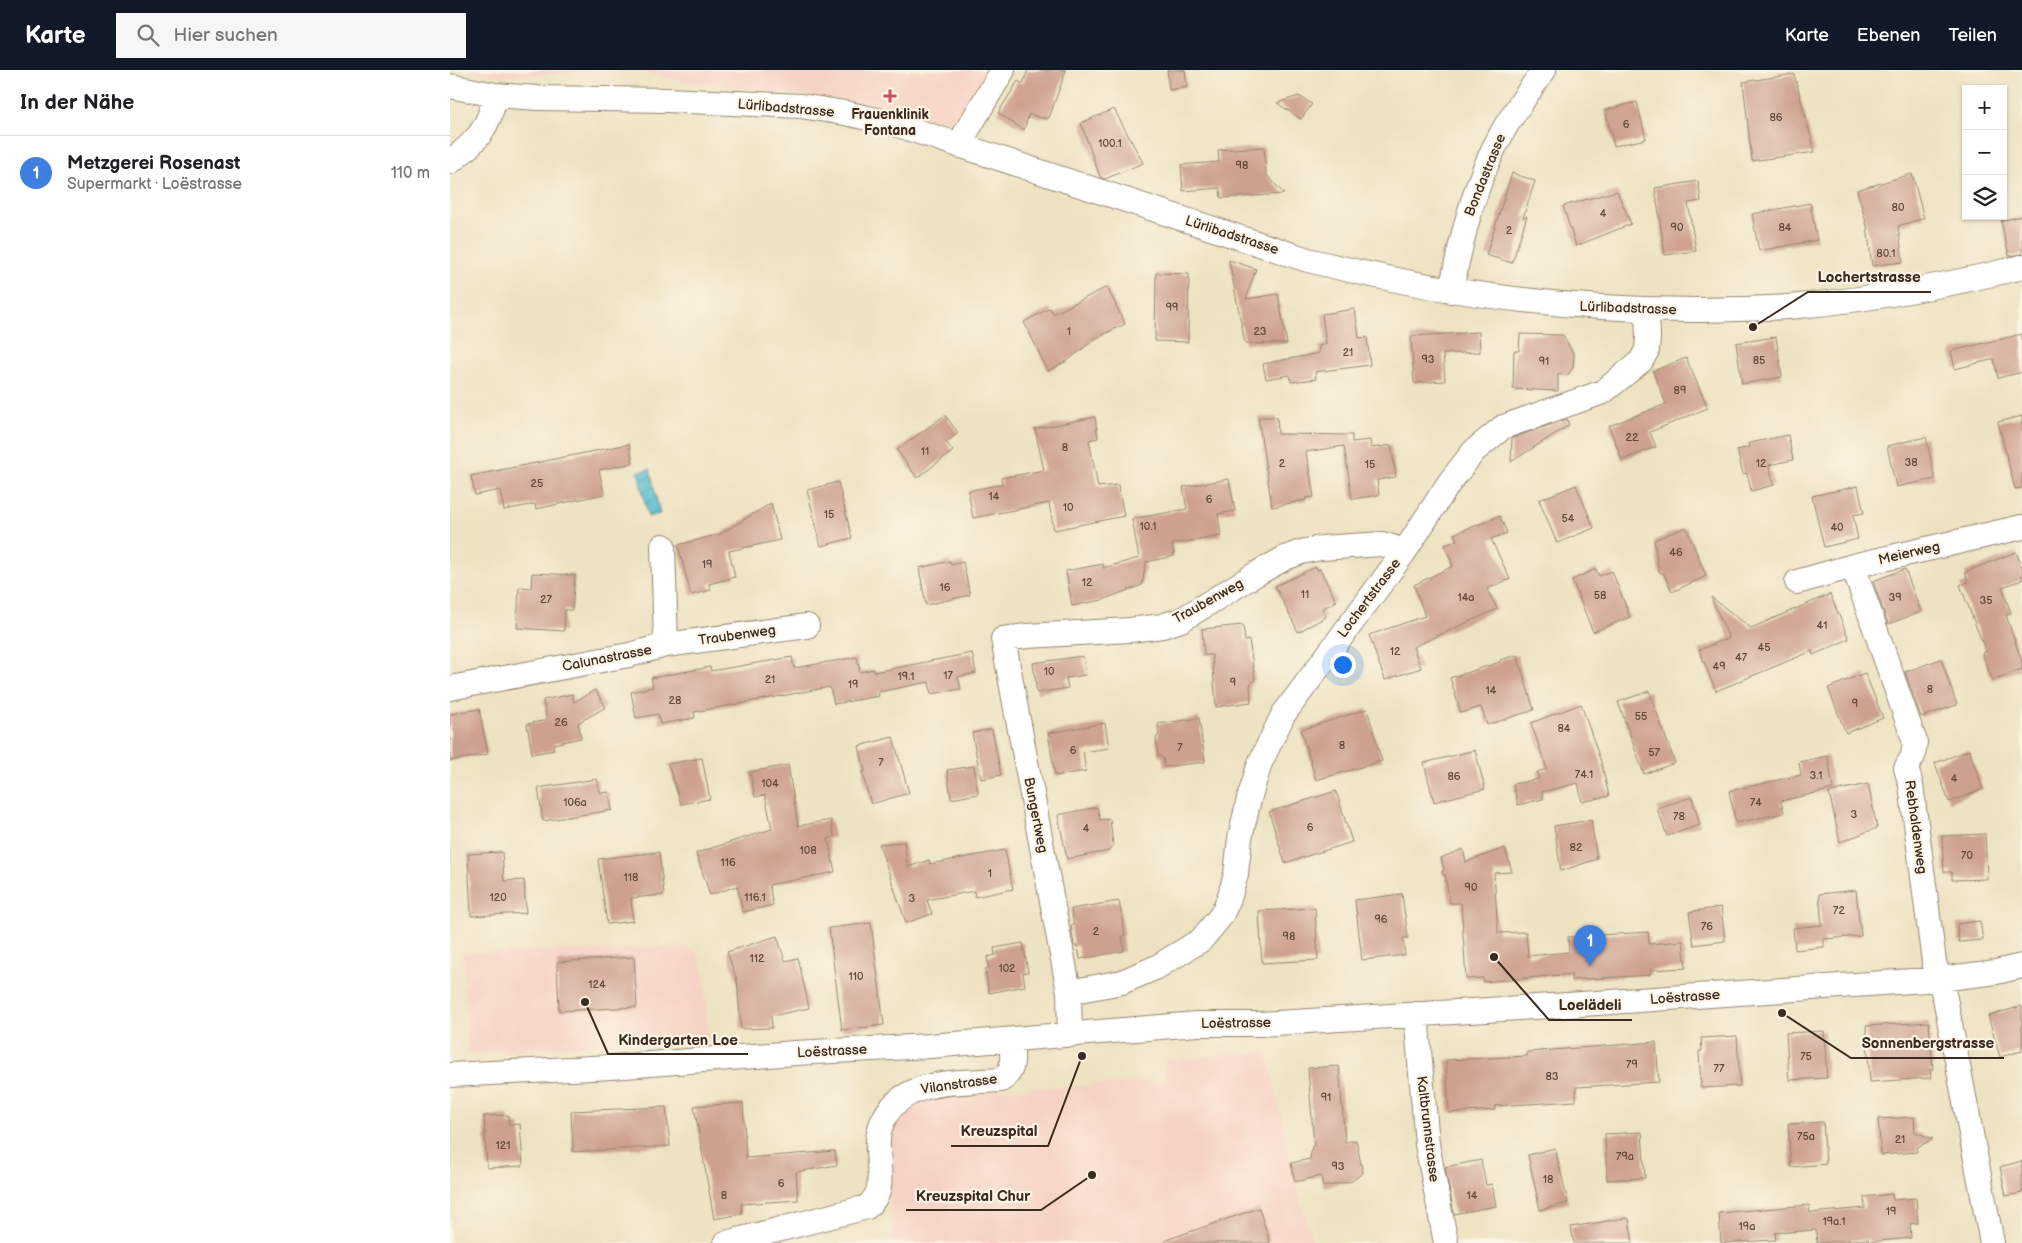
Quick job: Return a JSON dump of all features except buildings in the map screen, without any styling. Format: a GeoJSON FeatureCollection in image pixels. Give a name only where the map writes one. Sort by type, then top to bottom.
{"type":"FeatureCollection","features":[{"type":"Feature","properties":{"kind":"street"},"geometry":{"type":"LineString","coordinates":[[960,146],[965,134],[1003,70]]}},
{"type":"Feature","properties":{"kind":"street","name":"Bondastrasse"},"geometry":{"type":"LineString","coordinates":[[1451,290],[1466,222],[1487,165],[1503,131],[1544,70]]}},
{"type":"Feature","properties":{"kind":"street","name":"Lürlibadstrasse"},"geometry":{"type":"LineString","coordinates":[[450,86],[495,95],[538,98],[666,100],[801,106],[845,113],[895,124],[1308,260],[1360,273],[1451,290],[1548,304],[1647,310],[1798,306],[1874,297],[1959,283],[2022,267]]}},
{"type":"Feature","properties":{"kind":"street"},"geometry":{"type":"LineString","coordinates":[[450,162],[478,138],[489,119],[495,95]]}},
{"type":"Feature","properties":{"kind":"street","name":"Lochertstrasse"},"geometry":{"type":"LineString","coordinates":[[1069,992],[1122,982],[1157,967],[1201,940],[1221,916],[1229,899],[1236,874],[1240,838],[1260,762],[1283,715],[1307,681],[1405,551],[1449,484],[1474,451],[1503,427],[1603,392],[1641,361],[1647,350],[1647,310]]}},
{"type":"Feature","properties":{"kind":"street","name":"Meierweg"},"geometry":{"type":"LineString","coordinates":[[1797,582],[1853,566],[2022,527]]}},
{"type":"Feature","properties":{"kind":"street","name":"Traubenweg"},"geometry":{"type":"LineString","coordinates":[[1003,639],[1162,626],[1181,620],[1256,574],[1285,558],[1301,552],[1321,548],[1382,544],[1405,551]]}},
{"type":"Feature","properties":{"kind":"street","name":"Calunastrasse"},"geometry":{"type":"LineString","coordinates":[[450,688],[629,655],[666,646],[663,546]]}},
{"type":"Feature","properties":{"kind":"street","name":"Rebhaldenweg"},"geometry":{"type":"LineString","coordinates":[[1853,566],[1915,742],[1913,756],[1906,768],[1911,785],[1934,962],[1940,979],[1963,1087],[1992,1243]]}},
{"type":"Feature","properties":{"kind":"street","name":"Traubenweg"},"geometry":{"type":"LineString","coordinates":[[666,646],[807,626]]}},
{"type":"Feature","properties":{"kind":"street","name":"Bungertweg"},"geometry":{"type":"LineString","coordinates":[[1003,639],[1069,992]]}},
{"type":"Feature","properties":{"kind":"street","name":"Loëstrasse"},"geometry":{"type":"LineString","coordinates":[[450,1075],[620,1066],[1012,1040],[1197,1024],[1259,1024],[1940,979],[1996,972],[2022,966]]}},
{"type":"Feature","properties":{"kind":"street"},"geometry":{"type":"LineString","coordinates":[[1069,992],[1070,1036]]}},
{"type":"Feature","properties":{"kind":"street","name":"Kaltbrunnstrasse"},"geometry":{"type":"LineString","coordinates":[[1416,1014],[1427,1144],[1446,1243]]}},
{"type":"Feature","properties":{"kind":"street","name":"Vilanstrasse"},"geometry":{"type":"LineString","coordinates":[[726,1243],[867,1207],[876,1198],[880,1186],[878,1143],[882,1123],[894,1104],[916,1090],[929,1086],[1001,1080],[1009,1074],[1012,1066],[1012,1040]]}},
{"type":"Feature","properties":{"kind":"shaded area","name":"Frauenklinik Fontana"},"geometry":{"type":"Polygon","coordinates":[[[466,70],[995,70],[964,114],[946,122],[929,121],[843,100],[668,79],[642,72],[587,71],[506,77],[466,70]]]}},
{"type":"Feature","properties":{"kind":"shaded area"},"geometry":{"type":"Polygon","coordinates":[[[687,947],[697,953],[703,968],[708,1037],[468,1053],[463,953],[687,947]]]}},
{"type":"Feature","properties":{"kind":"shaded area"},"geometry":{"type":"Polygon","coordinates":[[[1267,1052],[1301,1204],[1313,1243],[893,1243],[887,1146],[889,1133],[901,1111],[934,1094],[1165,1081],[1165,1060],[1267,1052]]]}},
{"type":"Feature","properties":{"kind":"water"},"geometry":{"type":"Polygon","coordinates":[[[650,469],[660,514],[648,517],[638,472],[650,469]]]}},
{"type":"Feature","properties":{"kind":"place","name":"Frauenklinik Fontana"},"geometry":{"type":"Point","coordinates":[890,96]}},
{"type":"Feature","properties":{"kind":"place","name":"Lochertstrasse"},"geometry":{"type":"Point","coordinates":[1753,327]}},
{"type":"Feature","properties":{"kind":"place","name":"Loelädeli"},"geometry":{"type":"Point","coordinates":[1494,957]}},
{"type":"Feature","properties":{"kind":"place","name":"Metzgerei Rosenast"},"geometry":{"type":"Point","coordinates":[1590,966]}},
{"type":"Feature","properties":{"kind":"place","name":"Kindergarten Loe"},"geometry":{"type":"Point","coordinates":[585,1002]}},
{"type":"Feature","properties":{"kind":"place","name":"Sonnenbergstrasse"},"geometry":{"type":"Point","coordinates":[1782,1013]}},
{"type":"Feature","properties":{"kind":"place","name":"Kreuzspital"},"geometry":{"type":"Point","coordinates":[1082,1056]}},
{"type":"Feature","properties":{"kind":"place","name":"Kreuzspital Chur"},"geometry":{"type":"Point","coordinates":[1092,1175]}}]}
